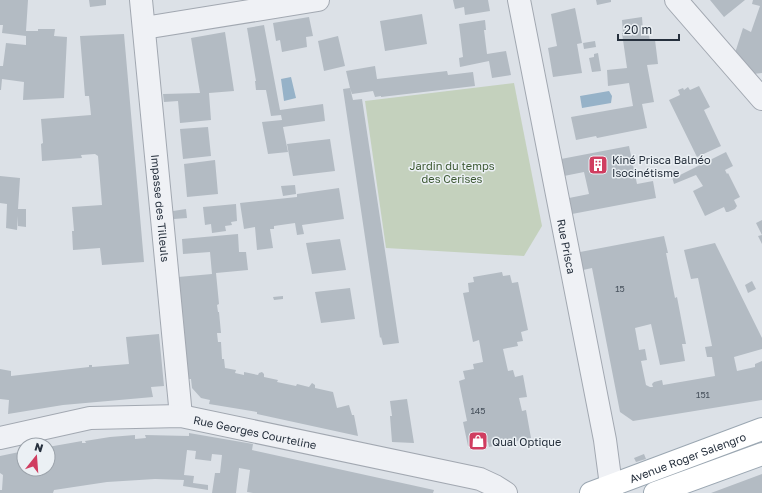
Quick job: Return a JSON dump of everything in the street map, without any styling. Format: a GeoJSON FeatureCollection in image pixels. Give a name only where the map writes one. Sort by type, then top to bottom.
{"type":"FeatureCollection","features":[{"type":"Feature","properties":{"kind":"main road","name":"Avenue Roger Salengro"},"geometry":{"type":"LineString","coordinates":[[591,493],[611,489],[762,429]]}},
{"type":"Feature","properties":{"kind":"main road","name":"Avenue Roger Salengro"},"geometry":{"type":"LineString","coordinates":[[655,493],[762,454]]}},
{"type":"Feature","properties":{"kind":"street","name":"Impasse des Tilleuls"},"geometry":{"type":"LineString","coordinates":[[141,0],[181,416]]}},
{"type":"Feature","properties":{"kind":"street"},"geometry":{"type":"LineString","coordinates":[[144,28],[318,0]]}},
{"type":"Feature","properties":{"kind":"street","name":"Rue Prisca"},"geometry":{"type":"LineString","coordinates":[[519,0],[605,440],[611,489]]}},
{"type":"Feature","properties":{"kind":"street"},"geometry":{"type":"LineString","coordinates":[[676,0],[762,99]]}},
{"type":"Feature","properties":{"kind":"street","name":"Rue Georges Courteline"},"geometry":{"type":"LineString","coordinates":[[0,438],[90,418],[181,416],[480,479],[506,493]]}},
{"type":"Feature","properties":{"kind":"green space","name":"Jardin du temps des Cerises"},"geometry":{"type":"Polygon","coordinates":[[[514,83],[542,226],[524,256],[386,248],[365,101],[514,83]]]}},
{"type":"Feature","properties":{"kind":"water"},"geometry":{"type":"Polygon","coordinates":[[[291,77],[296,98],[284,101],[281,79],[291,77]]]}},
{"type":"Feature","properties":{"kind":"water"},"geometry":{"type":"Polygon","coordinates":[[[609,91],[612,96],[611,103],[582,108],[580,96],[609,91]]]}},
{"type":"Feature","properties":{"kind":"building"},"geometry":{"type":"Polygon","coordinates":[[[0,0],[28,0],[26,31],[55,29],[54,36],[67,37],[64,98],[23,100],[24,82],[2,79],[0,90],[0,66],[3,66],[6,43],[26,45],[26,36],[2,33],[3,25],[0,25],[0,0]]]}},
{"type":"Feature","properties":{"kind":"building"},"geometry":{"type":"Polygon","coordinates":[[[89,0],[106,0],[106,5],[90,7],[89,0]]]}},
{"type":"Feature","properties":{"kind":"building"},"geometry":{"type":"Polygon","coordinates":[[[453,0],[488,0],[490,11],[465,15],[464,7],[455,9],[453,0]]]}},
{"type":"Feature","properties":{"kind":"building"},"geometry":{"type":"Polygon","coordinates":[[[596,0],[611,0],[611,2],[597,5],[596,0]]]}},
{"type":"Feature","properties":{"kind":"building"},"geometry":{"type":"Polygon","coordinates":[[[710,0],[745,0],[724,17],[710,0]]]}},
{"type":"Feature","properties":{"kind":"building"},"geometry":{"type":"Polygon","coordinates":[[[753,0],[762,0],[762,73],[753,74],[735,53],[743,28],[751,32],[760,6],[752,4],[753,0]]]}},
{"type":"Feature","properties":{"kind":"building"},"geometry":{"type":"Polygon","coordinates":[[[575,8],[582,43],[577,44],[582,73],[553,77],[548,48],[557,46],[551,14],[575,8]]]}},
{"type":"Feature","properties":{"kind":"building"},"geometry":{"type":"Polygon","coordinates":[[[422,14],[427,44],[385,51],[380,21],[422,14]]]}},
{"type":"Feature","properties":{"kind":"building"},"geometry":{"type":"Polygon","coordinates":[[[309,17],[313,36],[306,37],[307,47],[282,52],[280,40],[276,41],[273,23],[309,17]]]}},
{"type":"Feature","properties":{"kind":"building"},"geometry":{"type":"Polygon","coordinates":[[[642,17],[643,31],[648,30],[650,41],[655,40],[658,64],[647,65],[654,102],[642,104],[647,128],[597,138],[596,136],[576,140],[571,117],[633,106],[629,83],[608,86],[607,70],[627,68],[622,33],[622,20],[642,17]]]}},
{"type":"Feature","properties":{"kind":"building"},"geometry":{"type":"Polygon","coordinates":[[[485,20],[486,30],[484,30],[487,54],[506,51],[511,75],[492,78],[489,61],[460,67],[459,58],[463,57],[459,24],[485,20]]]}},
{"type":"Feature","properties":{"kind":"building"},"geometry":{"type":"Polygon","coordinates":[[[264,25],[280,110],[323,104],[325,121],[283,127],[288,152],[268,154],[262,122],[282,120],[281,115],[271,116],[266,90],[256,90],[256,81],[247,28],[264,25]]]}},
{"type":"Feature","properties":{"kind":"building"},"geometry":{"type":"Polygon","coordinates":[[[225,32],[234,91],[209,93],[211,120],[180,123],[178,101],[164,102],[163,94],[200,93],[191,38],[225,32]]]}},
{"type":"Feature","properties":{"kind":"building"},"geometry":{"type":"Polygon","coordinates":[[[124,34],[144,262],[102,265],[100,248],[73,250],[72,231],[74,231],[72,207],[102,205],[98,156],[95,154],[81,155],[82,158],[42,161],[41,144],[43,143],[41,119],[91,115],[89,96],[85,96],[80,36],[124,34]]]}},
{"type":"Feature","properties":{"kind":"building"},"geometry":{"type":"Polygon","coordinates":[[[338,36],[345,66],[324,71],[318,41],[338,36]]]}},
{"type":"Feature","properties":{"kind":"building"},"geometry":{"type":"Polygon","coordinates":[[[595,41],[596,47],[584,49],[583,43],[595,41]]]}},
{"type":"Feature","properties":{"kind":"building"},"geometry":{"type":"Polygon","coordinates":[[[598,53],[601,71],[592,72],[589,58],[594,57],[594,54],[598,53]]]}},
{"type":"Feature","properties":{"kind":"building"},"geometry":{"type":"Polygon","coordinates":[[[375,66],[377,79],[447,71],[448,75],[473,72],[475,86],[381,97],[375,97],[373,91],[352,94],[346,71],[375,66]]]}},
{"type":"Feature","properties":{"kind":"building"},"geometry":{"type":"Polygon","coordinates":[[[699,86],[710,107],[704,110],[721,146],[697,157],[669,100],[680,95],[678,90],[683,88],[684,90],[688,87],[690,90],[699,86]]]}},
{"type":"Feature","properties":{"kind":"building"},"geometry":{"type":"Polygon","coordinates":[[[350,88],[353,100],[362,99],[399,343],[383,345],[381,337],[380,338],[343,89],[350,88]]]}},
{"type":"Feature","properties":{"kind":"building"},"geometry":{"type":"Polygon","coordinates":[[[208,127],[211,156],[183,159],[180,129],[208,127]]]}},
{"type":"Feature","properties":{"kind":"building"},"geometry":{"type":"Polygon","coordinates":[[[330,139],[335,171],[293,176],[287,144],[330,139]]]}},
{"type":"Feature","properties":{"kind":"building","name":"Kiné Prisca Balnéo Isocinétisme"},"geometry":{"type":"Polygon","coordinates":[[[629,146],[637,184],[653,181],[656,198],[572,214],[569,198],[589,194],[584,172],[564,176],[561,159],[629,146]]]}},
{"type":"Feature","properties":{"kind":"building"},"geometry":{"type":"Polygon","coordinates":[[[726,152],[733,166],[725,170],[740,197],[734,200],[737,206],[735,209],[726,212],[724,207],[705,216],[693,191],[703,186],[696,175],[674,184],[672,177],[680,175],[726,152]]]}},
{"type":"Feature","properties":{"kind":"building"},"geometry":{"type":"Polygon","coordinates":[[[215,160],[218,194],[187,197],[184,164],[215,160]]]}},
{"type":"Feature","properties":{"kind":"building"},"geometry":{"type":"Polygon","coordinates":[[[0,176],[20,178],[18,209],[26,209],[26,227],[18,226],[18,216],[17,230],[6,228],[7,204],[0,203],[0,176]]]}},
{"type":"Feature","properties":{"kind":"building"},"geometry":{"type":"Polygon","coordinates":[[[295,185],[296,194],[283,196],[281,186],[295,185]]]}},
{"type":"Feature","properties":{"kind":"building"},"geometry":{"type":"Polygon","coordinates":[[[339,188],[344,219],[302,225],[304,234],[297,235],[295,223],[274,226],[274,229],[270,229],[273,248],[257,250],[255,227],[244,229],[240,203],[297,197],[297,194],[339,188]]]}},
{"type":"Feature","properties":{"kind":"building"},"geometry":{"type":"Polygon","coordinates":[[[236,204],[237,221],[231,222],[232,225],[225,226],[226,231],[212,233],[211,224],[205,225],[203,207],[236,204]]]}},
{"type":"Feature","properties":{"kind":"building"},"geometry":{"type":"Polygon","coordinates":[[[186,209],[187,218],[174,219],[173,211],[186,209]]]}},
{"type":"Feature","properties":{"kind":"building"},"geometry":{"type":"Polygon","coordinates":[[[762,220],[762,235],[756,223],[762,220]]]}},
{"type":"Feature","properties":{"kind":"building"},"geometry":{"type":"Polygon","coordinates":[[[238,234],[239,252],[246,252],[248,270],[216,273],[219,304],[217,305],[221,333],[217,333],[218,342],[221,342],[222,359],[224,359],[225,368],[236,370],[235,373],[244,375],[244,372],[258,375],[262,372],[264,377],[278,380],[277,382],[296,386],[297,384],[309,387],[312,383],[315,385],[315,388],[333,392],[337,408],[349,405],[352,415],[354,415],[358,436],[257,414],[257,412],[209,404],[210,400],[201,398],[192,388],[191,379],[187,379],[184,324],[178,277],[212,274],[210,252],[183,254],[182,239],[238,234]]]}},
{"type":"Feature","properties":{"kind":"building"},"geometry":{"type":"Polygon","coordinates":[[[762,235],[762,244],[758,236],[762,235]]]}},
{"type":"Feature","properties":{"kind":"building"},"geometry":{"type":"Polygon","coordinates":[[[664,236],[675,298],[677,297],[686,344],[682,344],[685,361],[660,365],[651,324],[635,328],[639,350],[645,349],[647,360],[641,361],[646,385],[653,387],[652,384],[654,382],[662,380],[663,385],[715,376],[712,357],[707,357],[705,347],[712,346],[698,278],[691,279],[684,250],[715,243],[762,338],[762,349],[734,357],[737,371],[755,367],[755,364],[762,361],[762,400],[633,421],[620,412],[592,268],[583,270],[580,252],[664,236]]]}},
{"type":"Feature","properties":{"kind":"building"},"geometry":{"type":"Polygon","coordinates":[[[340,239],[346,270],[312,274],[306,243],[340,239]]]}},
{"type":"Feature","properties":{"kind":"building"},"geometry":{"type":"Polygon","coordinates":[[[502,272],[503,276],[510,275],[512,283],[518,282],[528,330],[521,332],[523,341],[517,342],[518,346],[503,349],[508,371],[513,370],[515,377],[523,375],[527,397],[519,398],[522,411],[526,410],[531,438],[489,447],[488,442],[468,446],[463,422],[467,421],[459,381],[465,379],[463,371],[474,369],[473,364],[483,362],[479,340],[473,342],[463,293],[469,292],[468,283],[474,282],[473,277],[502,272]]]}},
{"type":"Feature","properties":{"kind":"building"},"geometry":{"type":"Polygon","coordinates":[[[752,281],[756,289],[748,293],[745,285],[752,281]]]}},
{"type":"Feature","properties":{"kind":"building"},"geometry":{"type":"Polygon","coordinates":[[[350,288],[355,319],[321,323],[315,292],[350,288]]]}},
{"type":"Feature","properties":{"kind":"building"},"geometry":{"type":"Polygon","coordinates":[[[283,296],[283,299],[274,300],[273,297],[283,296]]]}},
{"type":"Feature","properties":{"kind":"building"},"geometry":{"type":"Polygon","coordinates":[[[159,334],[164,386],[151,387],[153,397],[63,405],[8,414],[9,400],[0,399],[0,369],[11,371],[11,376],[89,367],[89,365],[92,365],[92,367],[129,364],[126,337],[159,334]]]}},
{"type":"Feature","properties":{"kind":"building"},"geometry":{"type":"Polygon","coordinates":[[[407,399],[414,443],[392,442],[390,416],[392,416],[390,401],[407,399]]]}},
{"type":"Feature","properties":{"kind":"building"},"geometry":{"type":"Polygon","coordinates":[[[189,433],[253,444],[252,450],[434,490],[433,493],[253,493],[247,492],[250,470],[239,468],[236,493],[212,493],[215,473],[220,473],[222,455],[212,454],[211,461],[195,459],[196,451],[187,450],[184,475],[194,476],[193,483],[208,485],[208,490],[183,486],[184,480],[155,479],[107,482],[54,490],[53,493],[0,493],[0,490],[2,490],[3,475],[0,473],[0,456],[16,453],[16,477],[56,477],[56,446],[82,441],[82,443],[86,443],[85,441],[135,435],[135,439],[146,438],[145,435],[189,436],[189,433]]]}},
{"type":"Feature","properties":{"kind":"building"},"geometry":{"type":"Polygon","coordinates":[[[644,454],[646,459],[636,462],[634,458],[644,454]]]}},
{"type":"Feature","properties":{"kind":"building"},"geometry":{"type":"Polygon","coordinates":[[[762,474],[762,493],[711,493],[762,474]]]}},
{"type":"Feature","properties":{"kind":"place","name":"Kiné Prisca Balnéo Isocinétisme"},"geometry":{"type":"Point","coordinates":[598,165]}},
{"type":"Feature","properties":{"kind":"place","name":"Qual Optique"},"geometry":{"type":"Point","coordinates":[478,441]}}]}
